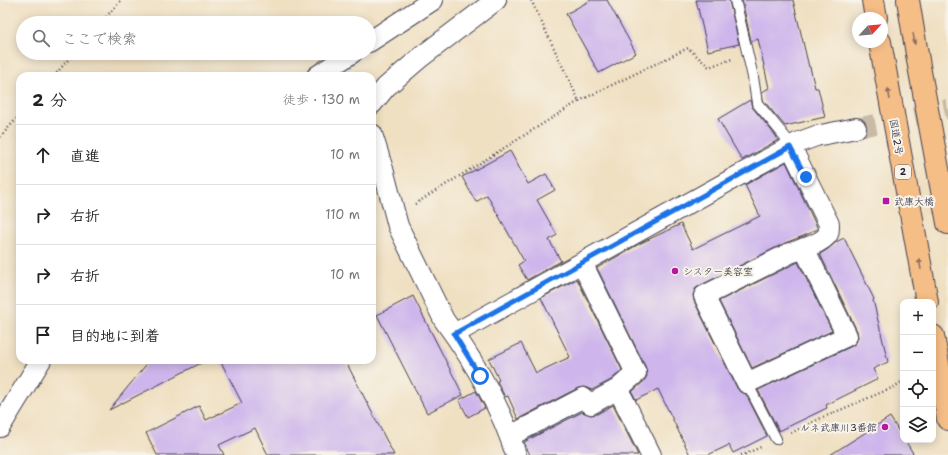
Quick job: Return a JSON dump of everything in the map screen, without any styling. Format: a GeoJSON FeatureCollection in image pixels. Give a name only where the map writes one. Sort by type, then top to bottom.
{"type":"FeatureCollection","features":[{"type":"Feature","properties":{"kind":"highway"},"geometry":{"type":"LineString","coordinates":[[873,0],[875,12]]}},
{"type":"Feature","properties":{"kind":"highway"},"geometry":{"type":"LineString","coordinates":[[908,0],[920,74],[948,223]]}},
{"type":"Feature","properties":{"kind":"highway","name":"国道2号"},"geometry":{"type":"LineString","coordinates":[[881,48],[926,299]]}},
{"type":"Feature","properties":{"kind":"highway"},"geometry":{"type":"LineString","coordinates":[[936,353],[948,419]]}},
{"type":"Feature","properties":{"kind":"street"},"geometry":{"type":"LineString","coordinates":[[376,37],[432,0]]}},
{"type":"Feature","properties":{"kind":"street"},"geometry":{"type":"LineString","coordinates":[[376,99],[386,87],[421,58],[496,0]]}},
{"type":"Feature","properties":{"kind":"street"},"geometry":{"type":"LineString","coordinates":[[323,72],[341,60]]}},
{"type":"Feature","properties":{"kind":"street"},"geometry":{"type":"LineString","coordinates":[[454,334],[790,147],[816,136],[856,128]]}},
{"type":"Feature","properties":{"kind":"street"},"geometry":{"type":"LineString","coordinates":[[376,147],[398,226],[444,320],[480,376],[510,436],[516,455]]}},
{"type":"Feature","properties":{"kind":"street"},"geometry":{"type":"LineString","coordinates":[[790,147],[829,224],[828,234],[821,241],[790,253],[704,296],[747,383],[847,336],[804,248]]}},
{"type":"Feature","properties":{"kind":"street"},"geometry":{"type":"LineString","coordinates":[[510,436],[583,398],[591,404],[618,389],[636,373],[582,263]]}},
{"type":"Feature","properties":{"kind":"street"},"geometry":{"type":"LineString","coordinates":[[0,427],[39,364]]}},
{"type":"Feature","properties":{"kind":"street"},"geometry":{"type":"LineString","coordinates":[[618,389],[651,455]]}},
{"type":"Feature","properties":{"kind":"lane"},"geometry":{"type":"LineString","coordinates":[[735,0],[753,77],[756,103],[786,138],[790,147]]}},
{"type":"Feature","properties":{"kind":"lane"},"geometry":{"type":"LineString","coordinates":[[747,383],[776,439]]}},
{"type":"Feature","properties":{"kind":"path"},"geometry":{"type":"LineString","coordinates":[[107,16],[121,0]]}},
{"type":"Feature","properties":{"kind":"path"},"geometry":{"type":"LineString","coordinates":[[531,0],[579,101]]}},
{"type":"Feature","properties":{"kind":"path"},"geometry":{"type":"LineString","coordinates":[[394,216],[579,101],[688,48],[708,67],[747,54]]}},
{"type":"Feature","properties":{"kind":"path"},"geometry":{"type":"LineString","coordinates":[[57,72],[68,60]]}},
{"type":"Feature","properties":{"kind":"path"},"geometry":{"type":"LineString","coordinates":[[0,138],[16,120]]}},
{"type":"Feature","properties":{"kind":"path"},"geometry":{"type":"LineString","coordinates":[[742,455],[900,383]]}},
{"type":"Feature","properties":{"kind":"building"},"geometry":{"type":"Polygon","coordinates":[[[591,0],[607,0],[636,53],[599,73],[566,14],[591,0]]]}},
{"type":"Feature","properties":{"kind":"building"},"geometry":{"type":"Polygon","coordinates":[[[696,0],[729,0],[739,44],[708,51],[696,0]]]}},
{"type":"Feature","properties":{"kind":"building"},"geometry":{"type":"Polygon","coordinates":[[[742,0],[793,0],[809,67],[815,88],[818,88],[825,117],[785,126],[763,100],[762,92],[769,88],[758,39],[751,41],[742,0]]]}},
{"type":"Feature","properties":{"kind":"building"},"geometry":{"type":"Polygon","coordinates":[[[750,100],[752,107],[778,140],[742,160],[718,119],[750,100]]]}},
{"type":"Feature","properties":{"kind":"building"},"geometry":{"type":"Polygon","coordinates":[[[510,151],[528,184],[546,174],[555,190],[537,200],[557,235],[549,240],[561,261],[527,280],[518,265],[524,261],[487,195],[476,202],[462,177],[510,151]]]}},
{"type":"Feature","properties":{"kind":"building"},"geometry":{"type":"Polygon","coordinates":[[[786,162],[817,229],[785,243],[699,286],[695,289],[693,295],[694,301],[737,388],[740,392],[746,394],[767,436],[733,453],[729,445],[708,455],[690,455],[658,389],[636,400],[632,392],[644,381],[647,376],[646,368],[597,268],[639,244],[681,224],[693,249],[760,216],[745,185],[786,162]]]}},
{"type":"Feature","properties":{"kind":"building"},"geometry":{"type":"Polygon","coordinates":[[[844,238],[874,299],[888,362],[873,369],[878,379],[826,405],[827,408],[779,431],[758,390],[856,343],[858,337],[857,331],[820,254],[844,238]]]}},
{"type":"Feature","properties":{"kind":"building"},"geometry":{"type":"Polygon","coordinates":[[[798,262],[832,331],[752,368],[719,301],[798,262]]]}},
{"type":"Feature","properties":{"kind":"building"},"geometry":{"type":"Polygon","coordinates":[[[577,279],[622,370],[611,380],[592,390],[584,387],[578,388],[518,419],[508,396],[505,397],[497,381],[499,380],[489,359],[521,343],[536,373],[570,357],[541,298],[577,279]]]}},
{"type":"Feature","properties":{"kind":"building"},"geometry":{"type":"Polygon","coordinates":[[[413,296],[463,395],[427,413],[377,315],[413,296]]]}},
{"type":"Feature","properties":{"kind":"building"},"geometry":{"type":"Polygon","coordinates":[[[147,364],[199,364],[109,410],[147,364]]]}},
{"type":"Feature","properties":{"kind":"building"},"geometry":{"type":"Polygon","coordinates":[[[222,364],[347,364],[394,455],[268,455],[255,428],[219,445],[224,455],[157,455],[146,433],[199,406],[206,420],[242,403],[222,364]]]}},
{"type":"Feature","properties":{"kind":"building"},"geometry":{"type":"Polygon","coordinates":[[[476,391],[485,408],[468,417],[459,400],[476,391]]]}},
{"type":"Feature","properties":{"kind":"building"},"geometry":{"type":"Polygon","coordinates":[[[613,405],[638,455],[530,455],[524,442],[582,412],[591,415],[597,414],[613,405]]]}},
{"type":"Feature","properties":{"kind":"building","name":"ルネ武庫川3番館"},"geometry":{"type":"Polygon","coordinates":[[[890,417],[900,433],[900,443],[907,443],[914,455],[830,455],[890,417]]]}},
{"type":"Feature","properties":{"kind":"tunnel"},"geometry":{"type":"LineString","coordinates":[[856,128],[948,109]]}},
{"type":"Feature","properties":{"kind":"place","name":"武庫大橋"},"geometry":{"type":"Point","coordinates":[886,201]}},
{"type":"Feature","properties":{"kind":"place","name":"シスター美容室"},"geometry":{"type":"Point","coordinates":[675,271]}},
{"type":"Feature","properties":{"kind":"place","name":"ルネ武庫川3番館"},"geometry":{"type":"Point","coordinates":[885,427]}},
{"type":"Feature","properties":{"kind":"route"},"geometry":{"type":"LineString","coordinates":[[480,376],[454,334],[790,147],[806,177]]}}]}
